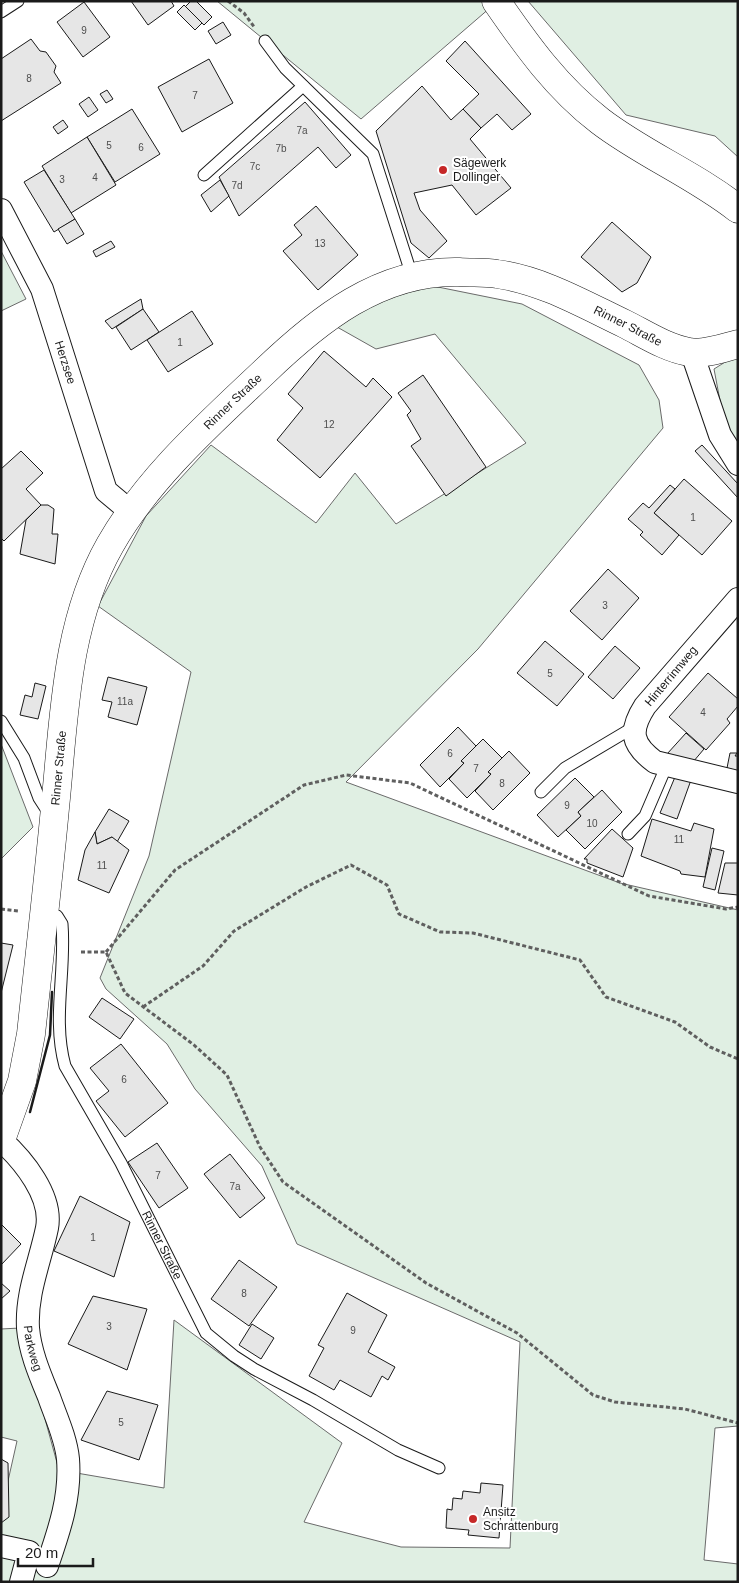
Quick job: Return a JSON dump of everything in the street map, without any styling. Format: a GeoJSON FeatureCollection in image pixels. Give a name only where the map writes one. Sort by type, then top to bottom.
{"type":"FeatureCollection","features":[{"type":"Feature","properties":{"kind":"main road"},"geometry":{"type":"LineString","coordinates":[[496,1],[524,42],[558,84],[601,122],[738,209]]}},
{"type":"Feature","properties":{"kind":"main road","name":"Rinner Straße"},"geometry":{"type":"LineString","coordinates":[[1,1140],[20,1088],[31,1034],[68,676],[82,616],[100,564],[131,512],[188,445],[316,325],[369,292],[393,281],[412,276],[454,272],[498,274],[534,283],[573,299],[673,348],[692,353],[722,349],[738,344]]}},
{"type":"Feature","properties":{"kind":"street","name":"Herzsee"},"geometry":{"type":"LineString","coordinates":[[1,210],[42,289],[106,491],[131,512]]}},
{"type":"Feature","properties":{"kind":"street"},"geometry":{"type":"LineString","coordinates":[[692,353],[720,436],[738,464]]}},
{"type":"Feature","properties":{"kind":"street","name":"Hinterrinnweg"},"geometry":{"type":"LineString","coordinates":[[634,727],[638,717],[654,694],[738,599]]}},
{"type":"Feature","properties":{"kind":"street"},"geometry":{"type":"LineString","coordinates":[[634,727],[634,737],[638,746],[654,762],[666,767],[738,782]]}},
{"type":"Feature","properties":{"kind":"street","name":"Parkweg"},"geometry":{"type":"LineString","coordinates":[[1,1140],[20,1158],[43,1196],[47,1211],[48,1226],[34,1273],[28,1310],[28,1329],[32,1351],[64,1440],[68,1459],[65,1513],[47,1566]]}},
{"type":"Feature","properties":{"kind":"street"},"geometry":{"type":"LineString","coordinates":[[1,1546],[29,1552],[21,1582]]}},
{"type":"Feature","properties":{"kind":"lane"},"geometry":{"type":"LineString","coordinates":[[1,12],[18,1]]}},
{"type":"Feature","properties":{"kind":"lane"},"geometry":{"type":"LineString","coordinates":[[265,40],[285,68],[373,154],[412,276]]}},
{"type":"Feature","properties":{"kind":"lane"},"geometry":{"type":"LineString","coordinates":[[204,175],[303,86]]}},
{"type":"Feature","properties":{"kind":"lane"},"geometry":{"type":"LineString","coordinates":[[1,721],[24,758],[39,798],[54,821]]}},
{"type":"Feature","properties":{"kind":"lane"},"geometry":{"type":"LineString","coordinates":[[541,792],[565,768],[634,727]]}},
{"type":"Feature","properties":{"kind":"lane"},"geometry":{"type":"LineString","coordinates":[[628,834],[645,816],[666,767]]}},
{"type":"Feature","properties":{"kind":"lane","name":"Rinner Straße"},"geometry":{"type":"LineString","coordinates":[[44,914],[57,916],[62,924],[59,1017],[65,1066],[121,1163],[206,1333],[234,1356],[254,1369],[320,1404],[398,1450],[439,1468]]}},
{"type":"Feature","properties":{"kind":"path"},"geometry":{"type":"LineString","coordinates":[[228,1],[244,13],[265,40]]}},
{"type":"Feature","properties":{"kind":"path"},"geometry":{"type":"LineString","coordinates":[[62,952],[106,952],[175,870],[304,785],[346,775],[410,783],[649,896],[726,909],[738,907]]}},
{"type":"Feature","properties":{"kind":"path"},"geometry":{"type":"LineString","coordinates":[[143,1007],[203,966],[234,931],[306,887],[351,865],[387,885],[399,914],[440,932],[473,933],[580,960],[606,997],[675,1022],[710,1047],[738,1059]]}},
{"type":"Feature","properties":{"kind":"path"},"geometry":{"type":"LineString","coordinates":[[106,952],[125,993],[194,1045],[227,1075],[260,1147],[283,1182],[426,1283],[517,1333],[593,1394],[615,1402],[685,1409],[738,1423]]}},
{"type":"Feature","properties":{"kind":"green space"},"geometry":{"type":"Polygon","coordinates":[[[217,1],[498,1],[361,119],[217,1]]]}},
{"type":"Feature","properties":{"kind":"green space"},"geometry":{"type":"Polygon","coordinates":[[[528,1],[738,1],[738,157],[715,136],[626,115],[528,1]]]}},
{"type":"Feature","properties":{"kind":"green space"},"geometry":{"type":"Polygon","coordinates":[[[1,251],[26,299],[1,311],[1,251]]]}},
{"type":"Feature","properties":{"kind":"green space"},"geometry":{"type":"Polygon","coordinates":[[[428,285],[522,304],[639,365],[659,400],[663,428],[478,649],[346,782],[620,883],[738,910],[738,1426],[715,1428],[704,1560],[738,1564],[738,1582],[1,1582],[1,1512],[17,1441],[1,1437],[1,1329],[20,1328],[59,1470],[164,1488],[174,1320],[342,1443],[304,1522],[401,1547],[510,1548],[520,1342],[297,1244],[262,1166],[195,1089],[167,1044],[106,989],[100,978],[149,856],[191,672],[98,606],[146,516],[211,445],[316,523],[355,473],[396,524],[526,443],[435,334],[376,349],[314,314],[428,285]]]}},
{"type":"Feature","properties":{"kind":"green space"},"geometry":{"type":"Polygon","coordinates":[[[738,354],[738,445],[725,427],[714,369],[738,354]]]}},
{"type":"Feature","properties":{"kind":"green space"},"geometry":{"type":"Polygon","coordinates":[[[1,744],[33,827],[1,859],[1,744]]]}},
{"type":"Feature","properties":{"kind":"building"},"geometry":{"type":"Polygon","coordinates":[[[131,1],[171,1],[174,6],[148,25],[131,1]]]}},
{"type":"Feature","properties":{"kind":"building"},"geometry":{"type":"Polygon","coordinates":[[[191,1],[196,1],[212,17],[204,25],[185,7],[191,1]]]}},
{"type":"Feature","properties":{"kind":"building"},"geometry":{"type":"Polygon","coordinates":[[[84,2],[110,37],[83,57],[57,22],[84,2]]]}},
{"type":"Feature","properties":{"kind":"building"},"geometry":{"type":"Polygon","coordinates":[[[184,5],[202,23],[195,30],[177,12],[184,5]]]}},
{"type":"Feature","properties":{"kind":"building"},"geometry":{"type":"Polygon","coordinates":[[[223,22],[231,35],[216,44],[208,31],[223,22]]]}},
{"type":"Feature","properties":{"kind":"building"},"geometry":{"type":"Polygon","coordinates":[[[31,39],[40,51],[46,52],[56,66],[54,72],[61,83],[1,121],[1,59],[31,39]]]}},
{"type":"Feature","properties":{"kind":"building"},"geometry":{"type":"Polygon","coordinates":[[[465,41],[531,114],[512,130],[497,114],[481,128],[463,109],[479,94],[446,61],[465,41]]]}},
{"type":"Feature","properties":{"kind":"building"},"geometry":{"type":"Polygon","coordinates":[[[209,59],[233,103],[182,132],[158,87],[209,59]]]}},
{"type":"Feature","properties":{"kind":"building","name":"Sägewerk Dollinger"},"geometry":{"type":"Polygon","coordinates":[[[422,86],[451,120],[463,109],[481,128],[470,139],[511,188],[476,215],[452,185],[414,193],[420,210],[447,241],[429,258],[411,243],[376,131],[422,86]]]}},
{"type":"Feature","properties":{"kind":"building"},"geometry":{"type":"Polygon","coordinates":[[[107,90],[113,99],[106,103],[100,94],[107,90]]]}},
{"type":"Feature","properties":{"kind":"building"},"geometry":{"type":"Polygon","coordinates":[[[89,97],[98,110],[88,117],[79,104],[89,97]]]}},
{"type":"Feature","properties":{"kind":"building"},"geometry":{"type":"Polygon","coordinates":[[[305,102],[351,155],[336,168],[318,147],[239,216],[219,177],[305,102]]]}},
{"type":"Feature","properties":{"kind":"building"},"geometry":{"type":"Polygon","coordinates":[[[132,109],[160,154],[115,182],[87,137],[132,109]]]}},
{"type":"Feature","properties":{"kind":"building"},"geometry":{"type":"Polygon","coordinates":[[[63,120],[68,127],[58,134],[53,127],[63,120]]]}},
{"type":"Feature","properties":{"kind":"building"},"geometry":{"type":"Polygon","coordinates":[[[87,137],[116,185],[71,213],[42,166],[87,137]]]}},
{"type":"Feature","properties":{"kind":"building"},"geometry":{"type":"Polygon","coordinates":[[[44,170],[75,219],[54,232],[24,182],[44,170]]]}},
{"type":"Feature","properties":{"kind":"building"},"geometry":{"type":"Polygon","coordinates":[[[220,180],[229,196],[211,212],[201,195],[220,180]]]}},
{"type":"Feature","properties":{"kind":"building"},"geometry":{"type":"Polygon","coordinates":[[[316,206],[358,255],[318,290],[283,251],[302,235],[294,225],[316,206]]]}},
{"type":"Feature","properties":{"kind":"building"},"geometry":{"type":"Polygon","coordinates":[[[75,219],[84,234],[67,244],[58,229],[75,219]]]}},
{"type":"Feature","properties":{"kind":"building"},"geometry":{"type":"Polygon","coordinates":[[[612,222],[651,257],[637,283],[622,292],[581,257],[612,222]]]}},
{"type":"Feature","properties":{"kind":"building"},"geometry":{"type":"Polygon","coordinates":[[[111,241],[115,247],[96,257],[93,251],[111,241]]]}},
{"type":"Feature","properties":{"kind":"building"},"geometry":{"type":"Polygon","coordinates":[[[141,299],[143,309],[112,329],[105,321],[141,299]]]}},
{"type":"Feature","properties":{"kind":"building"},"geometry":{"type":"Polygon","coordinates":[[[143,309],[159,332],[131,350],[116,327],[143,309]]]}},
{"type":"Feature","properties":{"kind":"building"},"geometry":{"type":"Polygon","coordinates":[[[192,311],[213,344],[168,372],[147,340],[192,311]]]}},
{"type":"Feature","properties":{"kind":"building"},"geometry":{"type":"Polygon","coordinates":[[[324,351],[366,387],[373,378],[392,397],[320,478],[277,440],[303,408],[288,394],[324,351]]]}},
{"type":"Feature","properties":{"kind":"building"},"geometry":{"type":"Polygon","coordinates":[[[423,375],[486,467],[446,496],[411,446],[421,439],[407,415],[411,411],[398,393],[423,375]]]}},
{"type":"Feature","properties":{"kind":"building"},"geometry":{"type":"Polygon","coordinates":[[[702,445],[738,484],[738,498],[695,451],[702,445]]]}},
{"type":"Feature","properties":{"kind":"building"},"geometry":{"type":"Polygon","coordinates":[[[21,451],[43,473],[26,489],[41,505],[4,541],[1,538],[1,469],[21,451]]]}},
{"type":"Feature","properties":{"kind":"building"},"geometry":{"type":"Polygon","coordinates":[[[684,479],[732,521],[702,555],[654,513],[684,479]]]}},
{"type":"Feature","properties":{"kind":"building"},"geometry":{"type":"Polygon","coordinates":[[[670,485],[675,489],[654,513],[679,535],[662,555],[640,535],[643,532],[628,519],[643,503],[649,508],[670,485]]]}},
{"type":"Feature","properties":{"kind":"building"},"geometry":{"type":"Polygon","coordinates":[[[41,505],[48,505],[54,509],[52,534],[58,534],[55,564],[20,554],[26,520],[41,505]]]}},
{"type":"Feature","properties":{"kind":"building"},"geometry":{"type":"Polygon","coordinates":[[[608,569],[639,598],[602,640],[570,611],[608,569]]]}},
{"type":"Feature","properties":{"kind":"building"},"geometry":{"type":"Polygon","coordinates":[[[545,641],[584,674],[557,706],[517,673],[545,641]]]}},
{"type":"Feature","properties":{"kind":"building"},"geometry":{"type":"Polygon","coordinates":[[[615,646],[640,668],[613,699],[588,677],[615,646]]]}},
{"type":"Feature","properties":{"kind":"building"},"geometry":{"type":"Polygon","coordinates":[[[708,673],[738,699],[738,706],[727,719],[730,723],[706,750],[669,717],[708,673]]]}},
{"type":"Feature","properties":{"kind":"building"},"geometry":{"type":"Polygon","coordinates":[[[108,677],[147,687],[137,725],[108,717],[112,702],[102,700],[108,677]]]}},
{"type":"Feature","properties":{"kind":"building"},"geometry":{"type":"Polygon","coordinates":[[[35,683],[46,686],[38,719],[20,715],[25,695],[32,697],[35,683]]]}},
{"type":"Feature","properties":{"kind":"building"},"geometry":{"type":"Polygon","coordinates":[[[458,727],[476,746],[461,761],[464,763],[440,787],[420,765],[458,727]]]}},
{"type":"Feature","properties":{"kind":"building"},"geometry":{"type":"Polygon","coordinates":[[[686,733],[704,749],[693,762],[667,754],[686,733]]]}},
{"type":"Feature","properties":{"kind":"building"},"geometry":{"type":"Polygon","coordinates":[[[483,739],[502,758],[488,772],[491,774],[467,798],[449,779],[464,763],[461,761],[483,739]]]}},
{"type":"Feature","properties":{"kind":"building"},"geometry":{"type":"Polygon","coordinates":[[[509,751],[530,773],[493,810],[475,791],[491,774],[488,772],[509,751]]]}},
{"type":"Feature","properties":{"kind":"building"},"geometry":{"type":"Polygon","coordinates":[[[730,753],[737,753],[735,756],[738,756],[738,771],[727,768],[730,753]]]}},
{"type":"Feature","properties":{"kind":"building"},"geometry":{"type":"Polygon","coordinates":[[[675,777],[691,780],[677,819],[660,813],[675,777]]]}},
{"type":"Feature","properties":{"kind":"building"},"geometry":{"type":"Polygon","coordinates":[[[575,778],[594,797],[578,812],[581,816],[558,837],[537,815],[575,778]]]}},
{"type":"Feature","properties":{"kind":"building"},"geometry":{"type":"Polygon","coordinates":[[[602,790],[622,812],[585,849],[566,830],[581,816],[578,812],[602,790]]]}},
{"type":"Feature","properties":{"kind":"building"},"geometry":{"type":"Polygon","coordinates":[[[109,809],[129,821],[117,842],[112,837],[97,844],[95,832],[109,809]]]}},
{"type":"Feature","properties":{"kind":"building"},"geometry":{"type":"Polygon","coordinates":[[[652,819],[691,831],[694,823],[714,829],[705,877],[681,874],[680,871],[641,856],[652,819]]]}},
{"type":"Feature","properties":{"kind":"building"},"geometry":{"type":"Polygon","coordinates":[[[612,829],[633,848],[623,877],[587,863],[587,859],[584,859],[612,829]]]}},
{"type":"Feature","properties":{"kind":"building"},"geometry":{"type":"Polygon","coordinates":[[[95,832],[97,844],[112,837],[129,850],[109,893],[78,880],[85,850],[95,832]]]}},
{"type":"Feature","properties":{"kind":"building"},"geometry":{"type":"Polygon","coordinates":[[[712,848],[724,851],[715,890],[703,887],[712,848]]]}},
{"type":"Feature","properties":{"kind":"building"},"geometry":{"type":"Polygon","coordinates":[[[725,863],[738,863],[738,895],[718,893],[725,863]]]}},
{"type":"Feature","properties":{"kind":"building"},"geometry":{"type":"Polygon","coordinates":[[[1,943],[13,945],[1,993],[1,943]]]}},
{"type":"Feature","properties":{"kind":"building"},"geometry":{"type":"Polygon","coordinates":[[[102,998],[134,1019],[120,1039],[89,1017],[102,998]]]}},
{"type":"Feature","properties":{"kind":"building"},"geometry":{"type":"Polygon","coordinates":[[[121,1044],[168,1103],[125,1137],[96,1101],[109,1091],[90,1068],[121,1044]]]}},
{"type":"Feature","properties":{"kind":"building"},"geometry":{"type":"Polygon","coordinates":[[[157,1143],[188,1188],[159,1208],[128,1162],[157,1143]]]}},
{"type":"Feature","properties":{"kind":"building"},"geometry":{"type":"Polygon","coordinates":[[[230,1154],[265,1198],[240,1218],[204,1174],[230,1154]]]}},
{"type":"Feature","properties":{"kind":"building"},"geometry":{"type":"Polygon","coordinates":[[[80,1196],[130,1222],[114,1277],[54,1251],[80,1196]]]}},
{"type":"Feature","properties":{"kind":"building"},"geometry":{"type":"Polygon","coordinates":[[[1,1224],[21,1244],[1,1265],[1,1224]]]}},
{"type":"Feature","properties":{"kind":"building"},"geometry":{"type":"Polygon","coordinates":[[[239,1260],[277,1287],[249,1326],[211,1299],[239,1260]]]}},
{"type":"Feature","properties":{"kind":"building"},"geometry":{"type":"Polygon","coordinates":[[[1,1283],[10,1291],[1,1299],[1,1283]]]}},
{"type":"Feature","properties":{"kind":"building"},"geometry":{"type":"Polygon","coordinates":[[[347,1293],[387,1315],[368,1352],[395,1367],[388,1380],[382,1376],[371,1397],[340,1380],[334,1390],[309,1376],[324,1348],[318,1345],[347,1293]]]}},
{"type":"Feature","properties":{"kind":"building"},"geometry":{"type":"Polygon","coordinates":[[[93,1296],[147,1309],[127,1370],[68,1344],[93,1296]]]}},
{"type":"Feature","properties":{"kind":"building"},"geometry":{"type":"Polygon","coordinates":[[[252,1324],[274,1338],[261,1359],[239,1345],[252,1324]]]}},
{"type":"Feature","properties":{"kind":"building"},"geometry":{"type":"Polygon","coordinates":[[[107,1391],[158,1405],[139,1460],[81,1440],[107,1391]]]}},
{"type":"Feature","properties":{"kind":"building"},"geometry":{"type":"Polygon","coordinates":[[[1,1459],[8,1463],[9,1517],[1,1523],[1,1459]]]}},
{"type":"Feature","properties":{"kind":"building","name":"Ansitz Schrattenburg"},"geometry":{"type":"Polygon","coordinates":[[[481,1483],[503,1485],[499,1538],[468,1535],[469,1530],[446,1528],[447,1509],[452,1510],[453,1498],[462,1499],[463,1491],[480,1493],[481,1483]]]}},
{"type":"Feature","properties":{"kind":"wall"},"geometry":{"type":"LineString","coordinates":[[30,1112],[50,1035],[52,992]]}},
{"type":"Feature","properties":{"kind":"place","name":"Sägewerk Dollinger"},"geometry":{"type":"Point","coordinates":[443,170]}},
{"type":"Feature","properties":{"kind":"place","name":"Ansitz Schrattenburg"},"geometry":{"type":"Point","coordinates":[473,1519]}}]}
